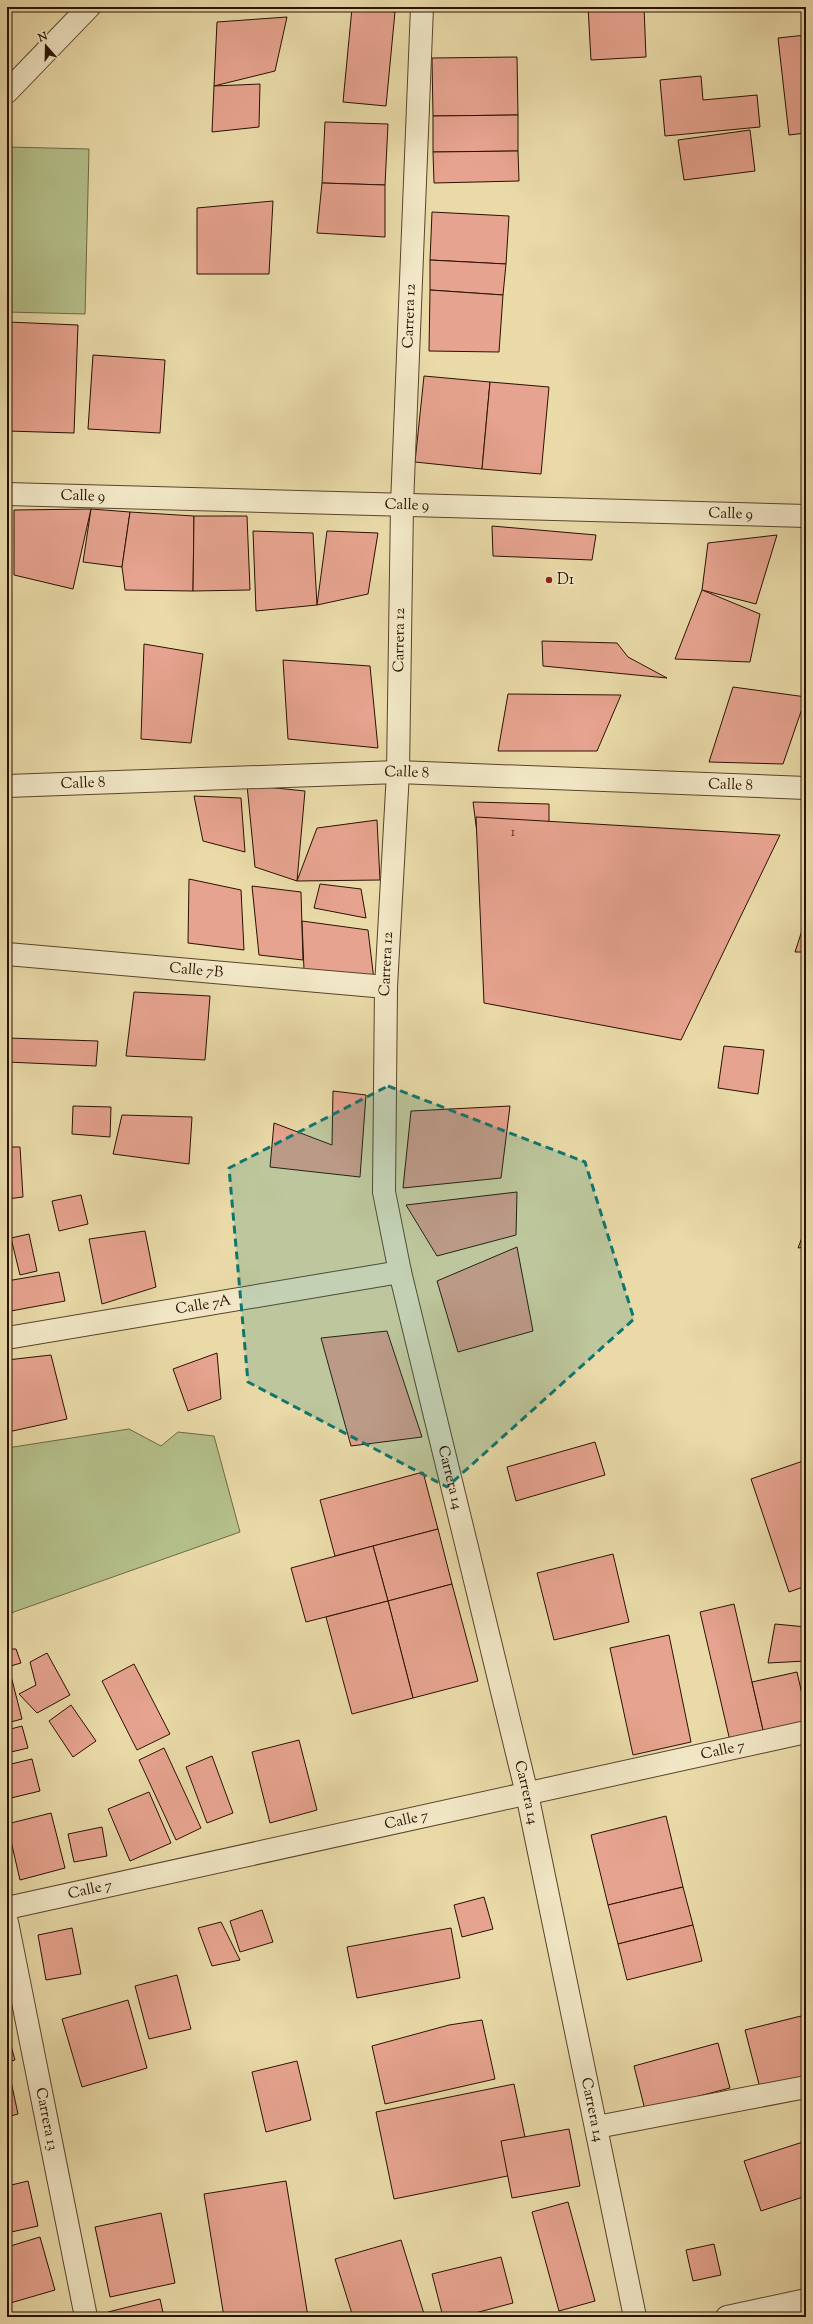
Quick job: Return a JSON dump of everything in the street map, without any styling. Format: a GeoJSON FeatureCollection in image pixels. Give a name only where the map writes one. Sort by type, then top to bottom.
{"type":"FeatureCollection","features":[{"type":"Feature","properties":{"kind":"street"},"geometry":{"type":"LineString","coordinates":[[7,92],[89,7]]}},
{"type":"Feature","properties":{"kind":"street","name":"Carrera 12"},"geometry":{"type":"LineString","coordinates":[[400,1272],[384,1192],[386,987],[398,772],[402,505],[422,7]]}},
{"type":"Feature","properties":{"kind":"street","name":"Calle 9"},"geometry":{"type":"LineString","coordinates":[[7,494],[806,516]]}},
{"type":"Feature","properties":{"kind":"street","name":"Calle 8"},"geometry":{"type":"LineString","coordinates":[[7,786],[398,772],[806,788]]}},
{"type":"Feature","properties":{"kind":"street","name":"Calle 7B"},"geometry":{"type":"LineString","coordinates":[[7,954],[386,987]]}},
{"type":"Feature","properties":{"kind":"street","name":"Calle 7A"},"geometry":{"type":"LineString","coordinates":[[7,1338],[400,1272]]}},
{"type":"Feature","properties":{"kind":"street","name":"Carrera 14"},"geometry":{"type":"LineString","coordinates":[[400,1272],[527,1794],[636,2317]]}},
{"type":"Feature","properties":{"kind":"street","name":"Calle 7"},"geometry":{"type":"LineString","coordinates":[[7,1908],[806,1732]]}},
{"type":"Feature","properties":{"kind":"street","name":"Carrera 13"},"geometry":{"type":"LineString","coordinates":[[7,1922],[86,2317]]}},
{"type":"Feature","properties":{"kind":"street"},"geometry":{"type":"LineString","coordinates":[[597,2127],[806,2088]]}},
{"type":"Feature","properties":{"kind":"street"},"geometry":{"type":"LineString","coordinates":[[727,2317],[806,2300]]}},
{"type":"Feature","properties":{"kind":"highlighted area"},"geometry":{"type":"Polygon","coordinates":[[[388,1086],[585,1162],[634,1319],[447,1487],[248,1382],[229,1168],[388,1086]]]}},
{"type":"Feature","properties":{"kind":"green space"},"geometry":{"type":"Polygon","coordinates":[[[7,147],[89,149],[85,314],[7,312],[7,147]]]}},
{"type":"Feature","properties":{"kind":"green space"},"geometry":{"type":"Polygon","coordinates":[[[129,1429],[161,1446],[178,1432],[214,1436],[240,1532],[11,1613],[7,1610],[7,1448],[129,1429]]]}},
{"type":"Feature","properties":{"kind":"building"},"geometry":{"type":"Polygon","coordinates":[[[588,7],[644,7],[646,57],[591,60],[588,7]]]}},
{"type":"Feature","properties":{"kind":"building"},"geometry":{"type":"Polygon","coordinates":[[[352,8],[395,12],[386,106],[343,102],[352,8]]]}},
{"type":"Feature","properties":{"kind":"building"},"geometry":{"type":"Polygon","coordinates":[[[287,17],[275,71],[214,86],[217,22],[287,17]]]}},
{"type":"Feature","properties":{"kind":"building"},"geometry":{"type":"Polygon","coordinates":[[[806,35],[806,133],[789,135],[778,38],[806,35]]]}},
{"type":"Feature","properties":{"kind":"building"},"geometry":{"type":"Polygon","coordinates":[[[517,57],[518,115],[433,116],[432,58],[517,57]]]}},
{"type":"Feature","properties":{"kind":"building"},"geometry":{"type":"Polygon","coordinates":[[[701,76],[703,100],[757,95],[760,127],[665,136],[660,80],[701,76]]]}},
{"type":"Feature","properties":{"kind":"building"},"geometry":{"type":"Polygon","coordinates":[[[260,84],[259,127],[212,132],[214,86],[260,84]]]}},
{"type":"Feature","properties":{"kind":"building"},"geometry":{"type":"Polygon","coordinates":[[[518,115],[518,151],[433,152],[433,116],[518,115]]]}},
{"type":"Feature","properties":{"kind":"building"},"geometry":{"type":"Polygon","coordinates":[[[325,122],[388,124],[385,185],[322,183],[325,122]]]}},
{"type":"Feature","properties":{"kind":"building"},"geometry":{"type":"Polygon","coordinates":[[[750,130],[755,171],[684,180],[678,140],[750,130]]]}},
{"type":"Feature","properties":{"kind":"building"},"geometry":{"type":"Polygon","coordinates":[[[518,151],[519,181],[434,183],[433,152],[518,151]]]}},
{"type":"Feature","properties":{"kind":"building"},"geometry":{"type":"Polygon","coordinates":[[[322,183],[385,185],[385,237],[317,233],[322,183]]]}},
{"type":"Feature","properties":{"kind":"building"},"geometry":{"type":"Polygon","coordinates":[[[273,201],[269,274],[197,274],[197,208],[273,201]]]}},
{"type":"Feature","properties":{"kind":"building"},"geometry":{"type":"Polygon","coordinates":[[[432,212],[509,216],[506,264],[430,260],[432,212]]]}},
{"type":"Feature","properties":{"kind":"building"},"geometry":{"type":"Polygon","coordinates":[[[430,260],[506,264],[503,295],[430,290],[430,260]]]}},
{"type":"Feature","properties":{"kind":"building"},"geometry":{"type":"Polygon","coordinates":[[[430,290],[503,295],[499,352],[429,351],[430,290]]]}},
{"type":"Feature","properties":{"kind":"building"},"geometry":{"type":"Polygon","coordinates":[[[7,322],[78,325],[74,433],[7,431],[7,322]]]}},
{"type":"Feature","properties":{"kind":"building"},"geometry":{"type":"Polygon","coordinates":[[[93,355],[165,360],[160,433],[88,429],[93,355]]]}},
{"type":"Feature","properties":{"kind":"building"},"geometry":{"type":"Polygon","coordinates":[[[424,376],[490,382],[482,469],[415,462],[424,376]]]}},
{"type":"Feature","properties":{"kind":"building"},"geometry":{"type":"Polygon","coordinates":[[[490,382],[549,387],[541,474],[482,469],[490,382]]]}},
{"type":"Feature","properties":{"kind":"building"},"geometry":{"type":"Polygon","coordinates":[[[91,509],[130,512],[122,567],[83,562],[91,509]]]}},
{"type":"Feature","properties":{"kind":"building"},"geometry":{"type":"Polygon","coordinates":[[[91,509],[73,589],[14,575],[14,510],[91,509]]]}},
{"type":"Feature","properties":{"kind":"building"},"geometry":{"type":"Polygon","coordinates":[[[130,512],[194,516],[193,591],[125,590],[122,567],[130,512]]]}},
{"type":"Feature","properties":{"kind":"building"},"geometry":{"type":"Polygon","coordinates":[[[194,516],[247,516],[250,590],[193,591],[194,516]]]}},
{"type":"Feature","properties":{"kind":"building"},"geometry":{"type":"Polygon","coordinates":[[[492,526],[596,535],[592,560],[493,556],[492,526]]]}},
{"type":"Feature","properties":{"kind":"building"},"geometry":{"type":"Polygon","coordinates":[[[253,531],[313,533],[317,605],[256,611],[253,531]]]}},
{"type":"Feature","properties":{"kind":"building"},"geometry":{"type":"Polygon","coordinates":[[[327,531],[378,533],[368,594],[317,605],[327,531]]]}},
{"type":"Feature","properties":{"kind":"building"},"geometry":{"type":"Polygon","coordinates":[[[777,535],[756,604],[702,590],[708,543],[777,535]]]}},
{"type":"Feature","properties":{"kind":"building"},"geometry":{"type":"Polygon","coordinates":[[[702,590],[760,614],[750,662],[675,659],[702,590]]]}},
{"type":"Feature","properties":{"kind":"building"},"geometry":{"type":"Polygon","coordinates":[[[542,641],[617,643],[628,657],[667,678],[543,666],[542,641]]]}},
{"type":"Feature","properties":{"kind":"building"},"geometry":{"type":"Polygon","coordinates":[[[144,644],[203,654],[191,743],[141,739],[144,644]]]}},
{"type":"Feature","properties":{"kind":"building"},"geometry":{"type":"Polygon","coordinates":[[[283,660],[370,666],[378,748],[288,739],[283,660]]]}},
{"type":"Feature","properties":{"kind":"building"},"geometry":{"type":"Polygon","coordinates":[[[733,687],[806,697],[783,764],[709,762],[733,687]]]}},
{"type":"Feature","properties":{"kind":"building"},"geometry":{"type":"Polygon","coordinates":[[[508,694],[621,695],[597,751],[498,751],[508,694]]]}},
{"type":"Feature","properties":{"kind":"building"},"geometry":{"type":"Polygon","coordinates":[[[247,785],[305,791],[297,881],[255,867],[247,785]]]}},
{"type":"Feature","properties":{"kind":"building"},"geometry":{"type":"Polygon","coordinates":[[[194,796],[241,798],[245,852],[203,841],[194,796]]]}},
{"type":"Feature","properties":{"kind":"building"},"geometry":{"type":"Polygon","coordinates":[[[473,802],[549,804],[549,853],[479,848],[473,802]]]}},
{"type":"Feature","properties":{"kind":"building"},"geometry":{"type":"Polygon","coordinates":[[[476,817],[780,835],[681,1040],[484,1003],[476,817]]]}},
{"type":"Feature","properties":{"kind":"building"},"geometry":{"type":"Polygon","coordinates":[[[377,820],[380,880],[297,881],[317,828],[377,820]]]}},
{"type":"Feature","properties":{"kind":"building"},"geometry":{"type":"Polygon","coordinates":[[[189,879],[241,890],[244,950],[188,943],[189,879]]]}},
{"type":"Feature","properties":{"kind":"building"},"geometry":{"type":"Polygon","coordinates":[[[320,884],[361,889],[366,918],[314,908],[320,884]]]}},
{"type":"Feature","properties":{"kind":"building"},"geometry":{"type":"Polygon","coordinates":[[[252,886],[301,892],[303,960],[259,955],[252,886]]]}},
{"type":"Feature","properties":{"kind":"building"},"geometry":{"type":"Polygon","coordinates":[[[806,918],[806,952],[795,952],[806,918]]]}},
{"type":"Feature","properties":{"kind":"building"},"geometry":{"type":"Polygon","coordinates":[[[302,921],[368,930],[374,980],[304,970],[302,921]]]}},
{"type":"Feature","properties":{"kind":"building"},"geometry":{"type":"Polygon","coordinates":[[[134,992],[210,996],[205,1060],[126,1056],[134,992]]]}},
{"type":"Feature","properties":{"kind":"building"},"geometry":{"type":"Polygon","coordinates":[[[7,1038],[98,1041],[96,1066],[7,1062],[7,1038]]]}},
{"type":"Feature","properties":{"kind":"building"},"geometry":{"type":"Polygon","coordinates":[[[724,1046],[764,1050],[758,1094],[718,1088],[724,1046]]]}},
{"type":"Feature","properties":{"kind":"building"},"geometry":{"type":"Polygon","coordinates":[[[803,1076],[806,1076],[806,1129],[802,1130],[803,1076]]]}},
{"type":"Feature","properties":{"kind":"building"},"geometry":{"type":"Polygon","coordinates":[[[333,1091],[366,1095],[360,1177],[270,1167],[274,1123],[332,1145],[333,1091]]]}},
{"type":"Feature","properties":{"kind":"building"},"geometry":{"type":"Polygon","coordinates":[[[73,1106],[111,1107],[110,1137],[72,1134],[73,1106]]]}},
{"type":"Feature","properties":{"kind":"building"},"geometry":{"type":"Polygon","coordinates":[[[510,1106],[501,1178],[403,1188],[411,1111],[510,1106]]]}},
{"type":"Feature","properties":{"kind":"building"},"geometry":{"type":"Polygon","coordinates":[[[122,1115],[192,1117],[189,1164],[113,1154],[122,1115]]]}},
{"type":"Feature","properties":{"kind":"building"},"geometry":{"type":"Polygon","coordinates":[[[7,1147],[20,1147],[23,1197],[7,1199],[7,1147]]]}},
{"type":"Feature","properties":{"kind":"building"},"geometry":{"type":"Polygon","coordinates":[[[517,1192],[516,1235],[437,1256],[406,1205],[517,1192]]]}},
{"type":"Feature","properties":{"kind":"building"},"geometry":{"type":"Polygon","coordinates":[[[81,1195],[88,1224],[59,1231],[52,1201],[81,1195]]]}},
{"type":"Feature","properties":{"kind":"building"},"geometry":{"type":"Polygon","coordinates":[[[806,1227],[806,1247],[798,1248],[806,1227]]]}},
{"type":"Feature","properties":{"kind":"building"},"geometry":{"type":"Polygon","coordinates":[[[145,1231],[156,1287],[102,1304],[89,1239],[145,1231]]]}},
{"type":"Feature","properties":{"kind":"building"},"geometry":{"type":"Polygon","coordinates":[[[29,1234],[37,1271],[20,1275],[11,1238],[29,1234]]]}},
{"type":"Feature","properties":{"kind":"building"},"geometry":{"type":"Polygon","coordinates":[[[517,1247],[533,1331],[458,1352],[437,1281],[517,1247]]]}},
{"type":"Feature","properties":{"kind":"building"},"geometry":{"type":"Polygon","coordinates":[[[59,1272],[65,1301],[11,1311],[7,1281],[59,1272]]]}},
{"type":"Feature","properties":{"kind":"building"},"geometry":{"type":"Polygon","coordinates":[[[387,1331],[422,1437],[351,1446],[321,1338],[387,1331]]]}},
{"type":"Feature","properties":{"kind":"building"},"geometry":{"type":"Polygon","coordinates":[[[217,1353],[221,1399],[188,1411],[173,1369],[217,1353]]]}},
{"type":"Feature","properties":{"kind":"building"},"geometry":{"type":"Polygon","coordinates":[[[51,1355],[67,1419],[8,1432],[7,1360],[51,1355]]]}},
{"type":"Feature","properties":{"kind":"building"},"geometry":{"type":"Polygon","coordinates":[[[595,1442],[605,1475],[516,1501],[507,1467],[595,1442]]]}},
{"type":"Feature","properties":{"kind":"building"},"geometry":{"type":"Polygon","coordinates":[[[806,1460],[806,1586],[789,1592],[751,1479],[806,1460]]]}},
{"type":"Feature","properties":{"kind":"building"},"geometry":{"type":"Polygon","coordinates":[[[423,1472],[438,1529],[335,1556],[320,1500],[423,1472]]]}},
{"type":"Feature","properties":{"kind":"building"},"geometry":{"type":"Polygon","coordinates":[[[438,1529],[452,1584],[388,1601],[373,1546],[438,1529]]]}},
{"type":"Feature","properties":{"kind":"building"},"geometry":{"type":"Polygon","coordinates":[[[373,1546],[388,1601],[306,1622],[291,1568],[373,1546]]]}},
{"type":"Feature","properties":{"kind":"building"},"geometry":{"type":"Polygon","coordinates":[[[613,1554],[629,1622],[554,1640],[537,1573],[613,1554]]]}},
{"type":"Feature","properties":{"kind":"building"},"geometry":{"type":"Polygon","coordinates":[[[452,1584],[478,1681],[413,1698],[388,1601],[452,1584]]]}},
{"type":"Feature","properties":{"kind":"building"},"geometry":{"type":"Polygon","coordinates":[[[388,1601],[413,1698],[352,1714],[326,1617],[388,1601]]]}},
{"type":"Feature","properties":{"kind":"building"},"geometry":{"type":"Polygon","coordinates":[[[734,1604],[764,1734],[730,1741],[700,1612],[734,1604]]]}},
{"type":"Feature","properties":{"kind":"building"},"geometry":{"type":"Polygon","coordinates":[[[775,1624],[806,1627],[806,1661],[768,1663],[775,1624]]]}},
{"type":"Feature","properties":{"kind":"building"},"geometry":{"type":"Polygon","coordinates":[[[669,1635],[691,1742],[633,1755],[610,1648],[669,1635]]]}},
{"type":"Feature","properties":{"kind":"building"},"geometry":{"type":"Polygon","coordinates":[[[7,1649],[16,1649],[21,1663],[7,1667],[7,1649]]]}},
{"type":"Feature","properties":{"kind":"building"},"geometry":{"type":"Polygon","coordinates":[[[47,1653],[70,1695],[37,1713],[19,1694],[36,1685],[30,1662],[47,1653]]]}},
{"type":"Feature","properties":{"kind":"building"},"geometry":{"type":"Polygon","coordinates":[[[134,1664],[170,1734],[137,1750],[102,1681],[134,1664]]]}},
{"type":"Feature","properties":{"kind":"building"},"geometry":{"type":"Polygon","coordinates":[[[797,1672],[806,1712],[806,1724],[764,1734],[752,1682],[797,1672]]]}},
{"type":"Feature","properties":{"kind":"building"},"geometry":{"type":"Polygon","coordinates":[[[11,1676],[22,1719],[7,1723],[7,1677],[11,1676]]]}},
{"type":"Feature","properties":{"kind":"building"},"geometry":{"type":"Polygon","coordinates":[[[71,1705],[96,1741],[73,1757],[49,1721],[71,1705]]]}},
{"type":"Feature","properties":{"kind":"building"},"geometry":{"type":"Polygon","coordinates":[[[22,1726],[28,1748],[7,1753],[7,1730],[22,1726]]]}},
{"type":"Feature","properties":{"kind":"building"},"geometry":{"type":"Polygon","coordinates":[[[299,1740],[317,1810],[270,1823],[252,1752],[299,1740]]]}},
{"type":"Feature","properties":{"kind":"building"},"geometry":{"type":"Polygon","coordinates":[[[164,1748],[201,1828],[176,1840],[139,1760],[164,1748]]]}},
{"type":"Feature","properties":{"kind":"building"},"geometry":{"type":"Polygon","coordinates":[[[212,1756],[233,1813],[207,1823],[186,1767],[212,1756]]]}},
{"type":"Feature","properties":{"kind":"building"},"geometry":{"type":"Polygon","coordinates":[[[32,1759],[40,1791],[7,1799],[7,1765],[32,1759]]]}},
{"type":"Feature","properties":{"kind":"building"},"geometry":{"type":"Polygon","coordinates":[[[149,1792],[171,1843],[130,1861],[108,1809],[149,1792]]]}},
{"type":"Feature","properties":{"kind":"building"},"geometry":{"type":"Polygon","coordinates":[[[51,1813],[65,1868],[20,1880],[7,1824],[51,1813]]]}},
{"type":"Feature","properties":{"kind":"building"},"geometry":{"type":"Polygon","coordinates":[[[666,1816],[683,1887],[608,1905],[591,1835],[666,1816]]]}},
{"type":"Feature","properties":{"kind":"building"},"geometry":{"type":"Polygon","coordinates":[[[102,1827],[107,1856],[74,1862],[68,1834],[102,1827]]]}},
{"type":"Feature","properties":{"kind":"building"},"geometry":{"type":"Polygon","coordinates":[[[683,1887],[693,1925],[618,1944],[608,1905],[683,1887]]]}},
{"type":"Feature","properties":{"kind":"building"},"geometry":{"type":"Polygon","coordinates":[[[484,1897],[493,1929],[462,1937],[454,1905],[484,1897]]]}},
{"type":"Feature","properties":{"kind":"building"},"geometry":{"type":"Polygon","coordinates":[[[262,1910],[273,1942],[240,1952],[230,1921],[262,1910]]]}},
{"type":"Feature","properties":{"kind":"building"},"geometry":{"type":"Polygon","coordinates":[[[221,1922],[240,1960],[212,1966],[198,1928],[221,1922]]]}},
{"type":"Feature","properties":{"kind":"building"},"geometry":{"type":"Polygon","coordinates":[[[693,1925],[702,1961],[627,1980],[618,1944],[693,1925]]]}},
{"type":"Feature","properties":{"kind":"building"},"geometry":{"type":"Polygon","coordinates":[[[72,1928],[81,1974],[46,1980],[38,1935],[72,1928]]]}},
{"type":"Feature","properties":{"kind":"building"},"geometry":{"type":"Polygon","coordinates":[[[451,1928],[460,1978],[357,1998],[347,1947],[451,1928]]]}},
{"type":"Feature","properties":{"kind":"building"},"geometry":{"type":"Polygon","coordinates":[[[177,1975],[191,2029],[149,2039],[135,1986],[177,1975]]]}},
{"type":"Feature","properties":{"kind":"building"},"geometry":{"type":"Polygon","coordinates":[[[128,2000],[147,2068],[82,2087],[62,2019],[128,2000]]]}},
{"type":"Feature","properties":{"kind":"building"},"geometry":{"type":"Polygon","coordinates":[[[801,2016],[806,2038],[806,2077],[760,2088],[745,2030],[801,2016]]]}},
{"type":"Feature","properties":{"kind":"building"},"geometry":{"type":"Polygon","coordinates":[[[482,2020],[495,2079],[385,2104],[372,2046],[449,2025],[482,2020]]]}},
{"type":"Feature","properties":{"kind":"building"},"geometry":{"type":"Polygon","coordinates":[[[7,2031],[15,2060],[7,2062],[7,2031]]]}},
{"type":"Feature","properties":{"kind":"building"},"geometry":{"type":"Polygon","coordinates":[[[718,2043],[730,2088],[645,2110],[634,2066],[718,2043]]]}},
{"type":"Feature","properties":{"kind":"building"},"geometry":{"type":"Polygon","coordinates":[[[297,2061],[311,2120],[266,2132],[252,2072],[297,2061]]]}},
{"type":"Feature","properties":{"kind":"building"},"geometry":{"type":"Polygon","coordinates":[[[7,2072],[9,2072],[18,2114],[7,2117],[7,2072]]]}},
{"type":"Feature","properties":{"kind":"building"},"geometry":{"type":"Polygon","coordinates":[[[514,2084],[532,2171],[394,2199],[376,2112],[514,2084]]]}},
{"type":"Feature","properties":{"kind":"building"},"geometry":{"type":"Polygon","coordinates":[[[569,2129],[580,2186],[512,2198],[501,2141],[569,2129]]]}},
{"type":"Feature","properties":{"kind":"building"},"geometry":{"type":"Polygon","coordinates":[[[806,2141],[806,2196],[761,2211],[744,2161],[806,2141]]]}},
{"type":"Feature","properties":{"kind":"building"},"geometry":{"type":"Polygon","coordinates":[[[28,2181],[38,2226],[7,2233],[7,2186],[28,2181]]]}},
{"type":"Feature","properties":{"kind":"building"},"geometry":{"type":"Polygon","coordinates":[[[286,2181],[308,2317],[224,2317],[204,2194],[286,2181]]]}},
{"type":"Feature","properties":{"kind":"building"},"geometry":{"type":"Polygon","coordinates":[[[568,2202],[595,2301],[559,2311],[532,2212],[568,2202]]]}},
{"type":"Feature","properties":{"kind":"building"},"geometry":{"type":"Polygon","coordinates":[[[161,2213],[175,2283],[110,2297],[95,2227],[161,2213]]]}},
{"type":"Feature","properties":{"kind":"building"},"geometry":{"type":"Polygon","coordinates":[[[40,2237],[55,2290],[7,2304],[7,2247],[40,2237]]]}},
{"type":"Feature","properties":{"kind":"building"},"geometry":{"type":"Polygon","coordinates":[[[401,2240],[425,2317],[353,2317],[335,2259],[401,2240]]]}},
{"type":"Feature","properties":{"kind":"building"},"geometry":{"type":"Polygon","coordinates":[[[714,2244],[721,2275],[693,2281],[686,2250],[714,2244]]]}},
{"type":"Feature","properties":{"kind":"building"},"geometry":{"type":"Polygon","coordinates":[[[501,2257],[513,2303],[460,2317],[443,2317],[432,2274],[501,2257]]]}},
{"type":"Feature","properties":{"kind":"building"},"geometry":{"type":"Polygon","coordinates":[[[160,2299],[164,2317],[109,2317],[108,2312],[160,2299]]]}},
{"type":"Feature","properties":{"kind":"place","name":"D1"},"geometry":{"type":"Point","coordinates":[549,580]}}]}
